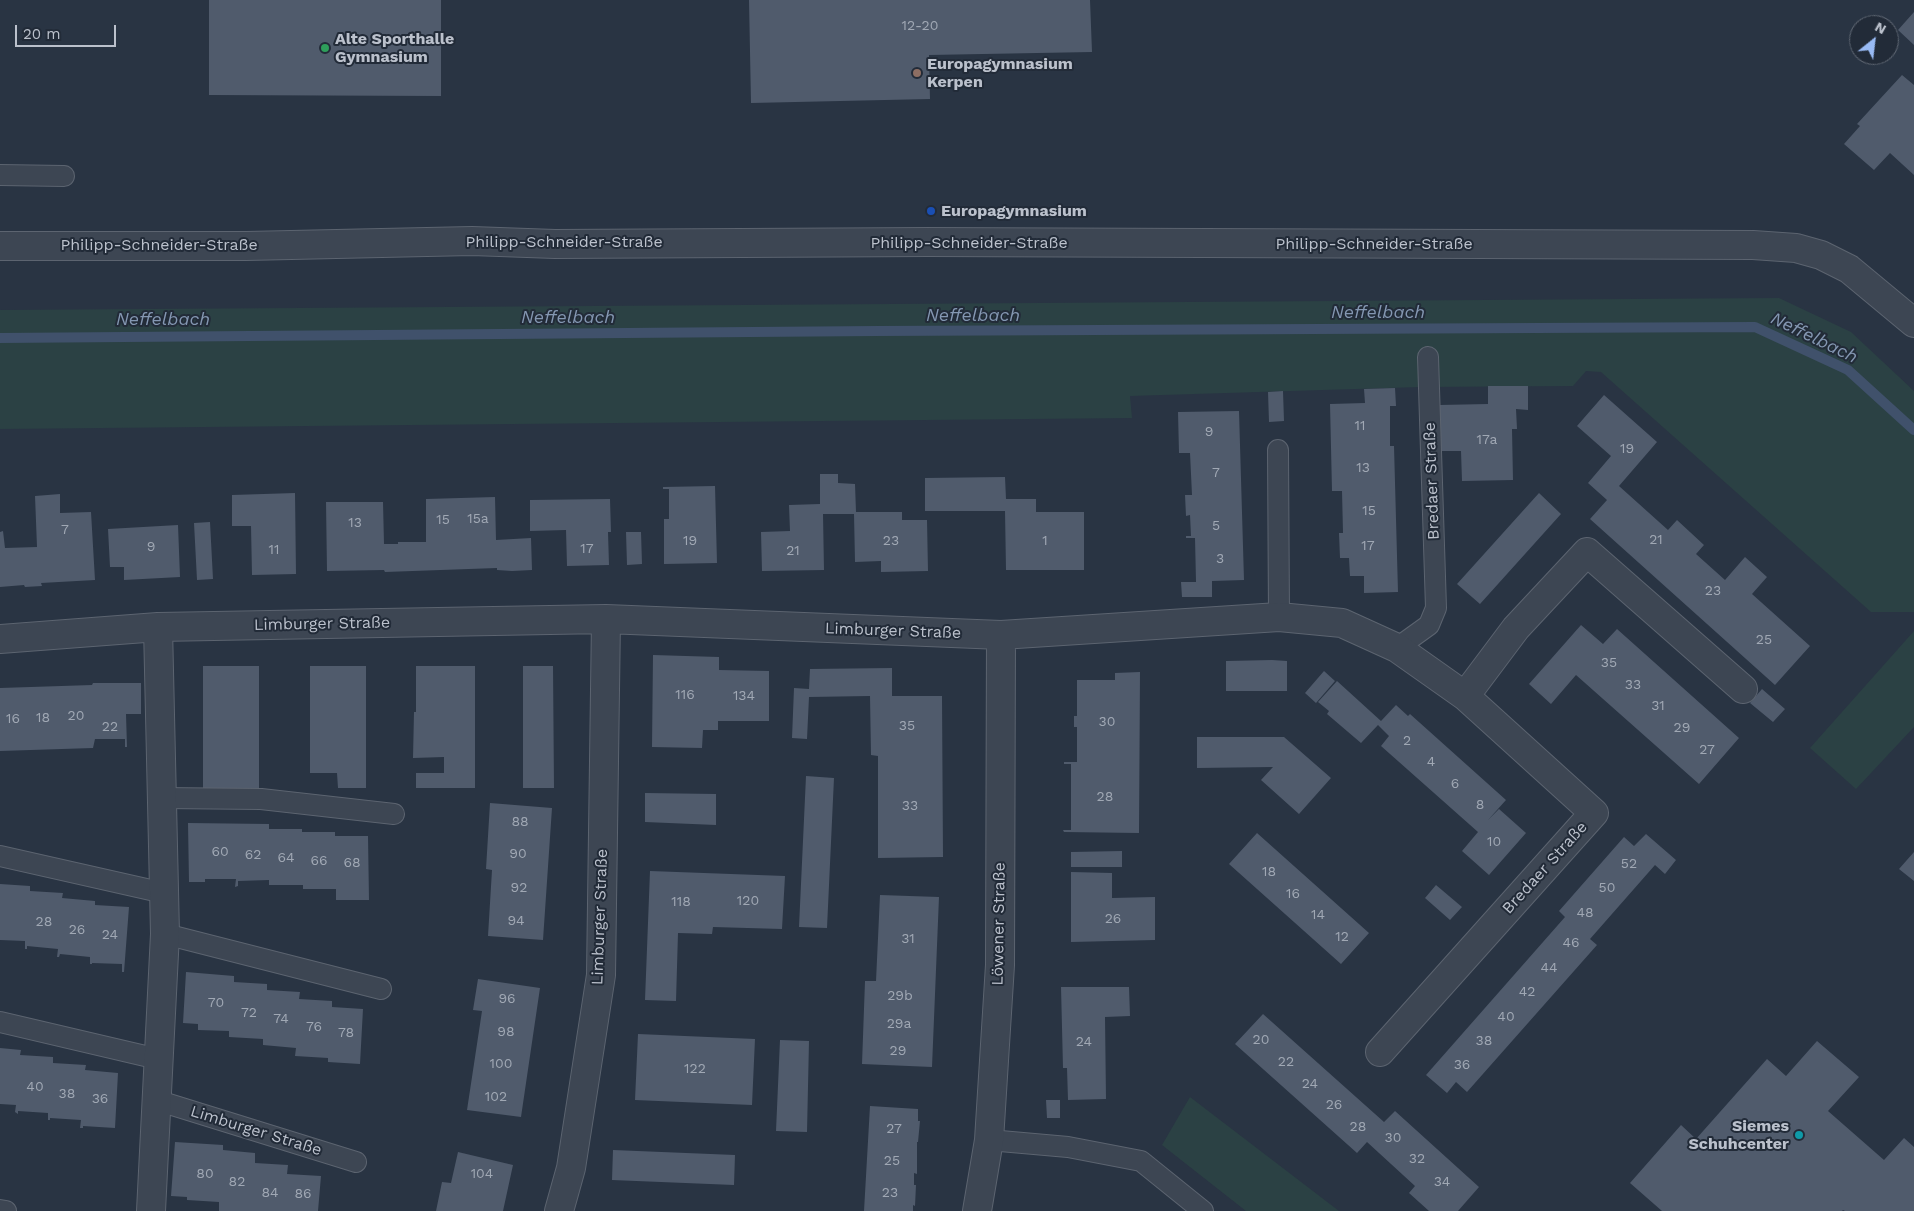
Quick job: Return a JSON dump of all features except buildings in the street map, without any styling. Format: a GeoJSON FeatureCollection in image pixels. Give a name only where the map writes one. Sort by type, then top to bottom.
{"type":"FeatureCollection","features":[{"type":"Feature","properties":{"kind":"street","name":"Philipp-Schneider-Straße"},"geometry":{"type":"LineString","coordinates":[[0,246],[246,246],[472,241],[555,244],[928,242],[1753,245],[1796,248],[1822,255],[1849,269],[1914,323]]}},
{"type":"Feature","properties":{"kind":"street"},"geometry":{"type":"LineString","coordinates":[[1465,696],[1516,628],[1588,552],[1743,689]]}},
{"type":"Feature","properties":{"kind":"street","name":"Bredaer Straße"},"geometry":{"type":"LineString","coordinates":[[1001,635],[1279,617],[1342,623],[1397,648],[1465,696],[1594,813],[1380,1052]]}},
{"type":"Feature","properties":{"kind":"street","name":"Limburger Straße"},"geometry":{"type":"LineString","coordinates":[[559,1211],[571,1168],[601,975],[606,619]]}},
{"type":"Feature","properties":{"kind":"street","name":"Limburger Straße"},"geometry":{"type":"LineString","coordinates":[[0,639],[158,627],[606,619],[1001,635]]}},
{"type":"Feature","properties":{"kind":"street"},"geometry":{"type":"LineString","coordinates":[[151,1211],[165,934],[158,627]]}},
{"type":"Feature","properties":{"kind":"street","name":"Löwener Straße"},"geometry":{"type":"LineString","coordinates":[[977,1211],[988,1140],[1000,966],[1001,635]]}},
{"type":"Feature","properties":{"kind":"lane"},"geometry":{"type":"LineString","coordinates":[[0,175],[64,176]]}},
{"type":"Feature","properties":{"kind":"lane","name":"Bredaer Straße"},"geometry":{"type":"LineString","coordinates":[[1397,648],[1429,625],[1436,608],[1428,356]]}},
{"type":"Feature","properties":{"kind":"lane"},"geometry":{"type":"LineString","coordinates":[[1278,450],[1279,617]]}},
{"type":"Feature","properties":{"kind":"lane"},"geometry":{"type":"LineString","coordinates":[[162,798],[261,799],[394,814]]}},
{"type":"Feature","properties":{"kind":"lane"},"geometry":{"type":"LineString","coordinates":[[0,856],[164,893]]}},
{"type":"Feature","properties":{"kind":"lane"},"geometry":{"type":"LineString","coordinates":[[165,934],[381,989]]}},
{"type":"Feature","properties":{"kind":"lane"},"geometry":{"type":"LineString","coordinates":[[0,1022],[158,1059]]}},
{"type":"Feature","properties":{"kind":"lane","name":"Limburger Straße"},"geometry":{"type":"LineString","coordinates":[[156,1100],[356,1162]]}},
{"type":"Feature","properties":{"kind":"lane"},"geometry":{"type":"LineString","coordinates":[[988,1140],[1068,1147],[1141,1161],[1202,1211]]}},
{"type":"Feature","properties":{"kind":"lane"},"geometry":{"type":"LineString","coordinates":[[0,1210],[6,1211]]}},
{"type":"Feature","properties":{"kind":"green space"},"geometry":{"type":"Polygon","coordinates":[[[1779,298],[1851,332],[1914,391],[1914,612],[1871,612],[1601,372],[1586,371],[1573,386],[1420,387],[1130,396],[1132,418],[0,429],[0,310],[1779,298]]]}},
{"type":"Feature","properties":{"kind":"green space"},"geometry":{"type":"Polygon","coordinates":[[[1914,631],[1914,727],[1856,789],[1810,748],[1914,631]]]}},
{"type":"Feature","properties":{"kind":"green space"},"geometry":{"type":"Polygon","coordinates":[[[1190,1097],[1339,1211],[1246,1211],[1162,1145],[1190,1097]]]}},
{"type":"Feature","properties":{"kind":"waterway","name":"Neffelbach"},"geometry":{"type":"LineString","coordinates":[[0,338],[877,331],[1755,327],[1848,370],[1914,430]]}},
{"type":"Feature","properties":{"kind":"place","name":"Alte Sporthalle Gymnasium"},"geometry":{"type":"Point","coordinates":[325,48]}},
{"type":"Feature","properties":{"kind":"place","name":"Europagymnasium Kerpen"},"geometry":{"type":"Point","coordinates":[917,73]}},
{"type":"Feature","properties":{"kind":"place","name":"Europagymnasium"},"geometry":{"type":"Point","coordinates":[931,211]}},
{"type":"Feature","properties":{"kind":"place","name":"Siemes Schuhcenter"},"geometry":{"type":"Point","coordinates":[1799,1135]}}]}
